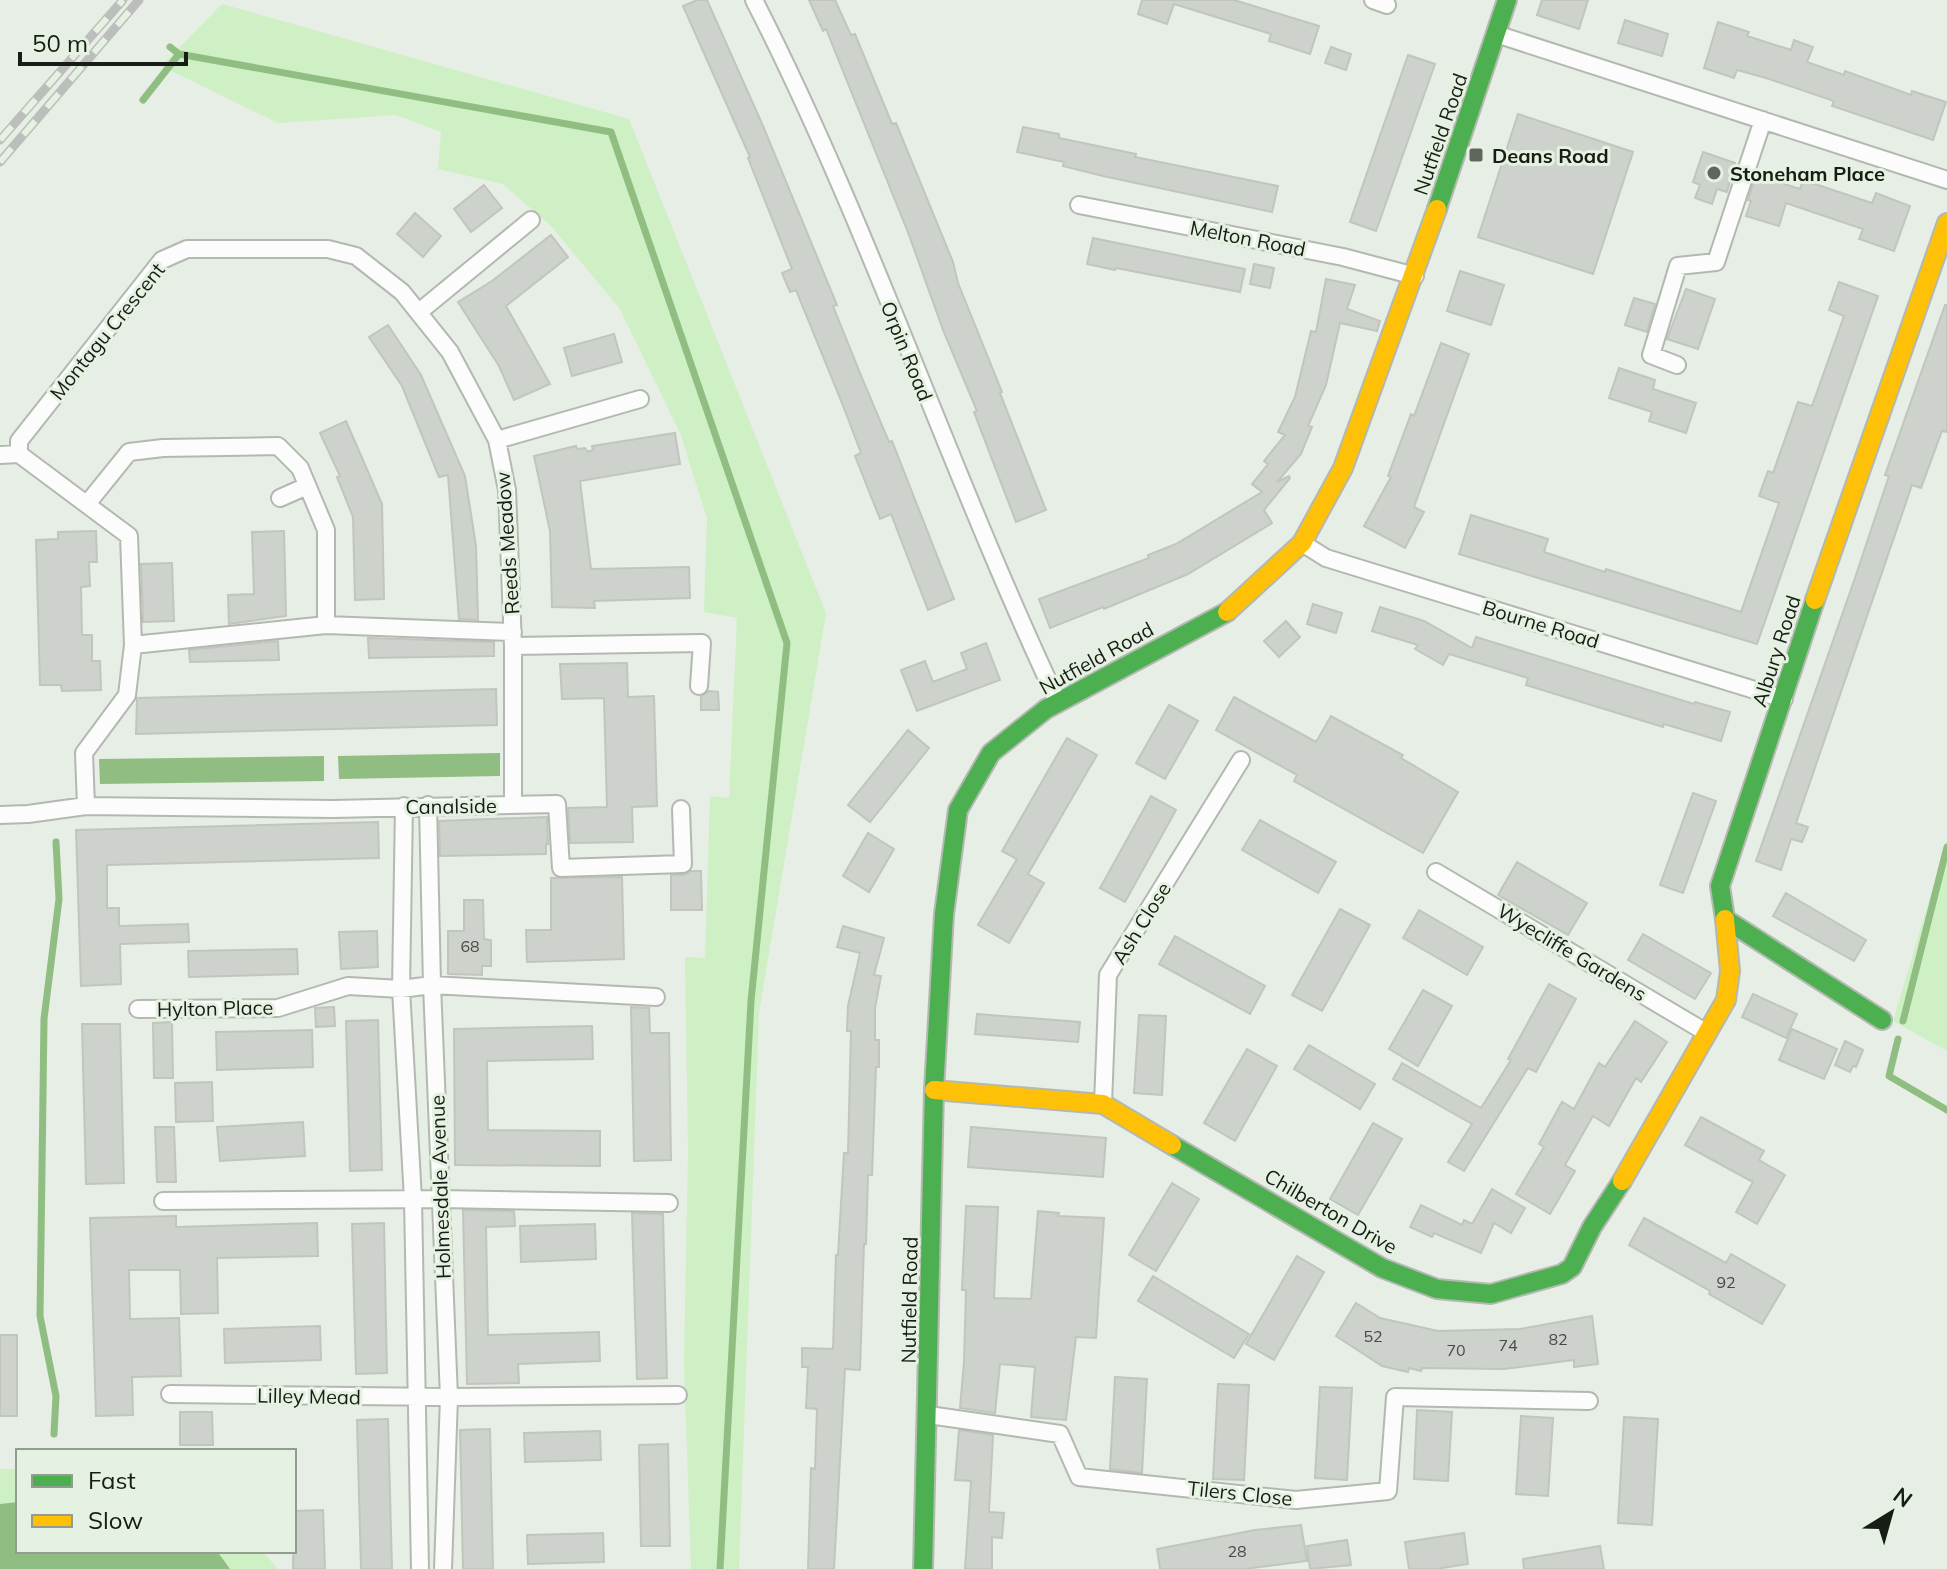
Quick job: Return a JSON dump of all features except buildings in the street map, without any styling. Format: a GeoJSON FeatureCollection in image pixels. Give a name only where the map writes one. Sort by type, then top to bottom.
{"type":"FeatureCollection","features":[{"type":"Feature","properties":{"kind":"street","name":"Orpin Road"},"geometry":{"type":"LineString","coordinates":[[754,0],[801,92],[997,569],[1058,702]]}},
{"type":"Feature","properties":{"kind":"street","name":"Nutfield Road"},"geometry":{"type":"LineString","coordinates":[[923,1569],[929,1415],[934,1090],[944,914],[958,810],[991,753],[1058,702],[1234,608],[1302,543],[1343,468],[1415,276],[1507,0]]}},
{"type":"Feature","properties":{"kind":"street"},"geometry":{"type":"LineString","coordinates":[[1496,34],[1947,180]]}},
{"type":"Feature","properties":{"kind":"street"},"geometry":{"type":"LineString","coordinates":[[1677,365],[1651,355],[1678,266],[1716,262],[1763,120]]}},
{"type":"Feature","properties":{"kind":"street","name":"Melton Road"},"geometry":{"type":"LineString","coordinates":[[1079,205],[1343,257],[1415,276]]}},
{"type":"Feature","properties":{"kind":"street"},"geometry":{"type":"LineString","coordinates":[[419,312],[531,220]]}},
{"type":"Feature","properties":{"kind":"street","name":"Albury Road"},"geometry":{"type":"LineString","coordinates":[[1725,919],[1721,898],[1722,878],[1837,535],[1947,223]]}},
{"type":"Feature","properties":{"kind":"street","name":"Montagu Crescent"},"geometry":{"type":"LineString","coordinates":[[19,454],[19,441],[155,267],[174,253],[187,249],[328,249],[356,256],[402,292]]}},
{"type":"Feature","properties":{"kind":"street","name":"Reeds Meadow"},"geometry":{"type":"LineString","coordinates":[[133,645],[326,625],[513,639],[507,490],[497,440],[450,352],[402,292]]}},
{"type":"Feature","properties":{"kind":"street"},"geometry":{"type":"LineString","coordinates":[[497,440],[640,399]]}},
{"type":"Feature","properties":{"kind":"street"},"geometry":{"type":"LineString","coordinates":[[87,504],[129,452],[139,449],[278,446],[300,468],[326,530],[326,625]]}},
{"type":"Feature","properties":{"kind":"street"},"geometry":{"type":"LineString","coordinates":[[0,455],[19,454],[129,536],[133,645],[127,695],[84,753],[86,806]]}},
{"type":"Feature","properties":{"kind":"street"},"geometry":{"type":"LineString","coordinates":[[280,498],[307,486]]}},
{"type":"Feature","properties":{"kind":"street","name":"Bourne Road"},"geometry":{"type":"LineString","coordinates":[[1302,543],[1326,558],[1784,699]]}},
{"type":"Feature","properties":{"kind":"street"},"geometry":{"type":"LineString","coordinates":[[513,639],[702,643],[699,686]]}},
{"type":"Feature","properties":{"kind":"street","name":"Canalside"},"geometry":{"type":"LineString","coordinates":[[0,815],[86,806],[333,809],[513,805],[513,639]]}},
{"type":"Feature","properties":{"kind":"street","name":"Ash Close"},"geometry":{"type":"LineString","coordinates":[[1103,1104],[1108,975],[1241,760]]}},
{"type":"Feature","properties":{"kind":"street"},"geometry":{"type":"LineString","coordinates":[[513,805],[557,804],[561,868],[683,864],[681,809]]}},
{"type":"Feature","properties":{"kind":"street","name":"Holmesdale Avenue"},"geometry":{"type":"LineString","coordinates":[[428,805],[449,1397],[443,1569]]}},
{"type":"Feature","properties":{"kind":"street","name":"Holmesdale Avenue"},"geometry":{"type":"LineString","coordinates":[[404,806],[401,989],[413,1199],[420,1569]]}},
{"type":"Feature","properties":{"kind":"street","name":"Wyecliffe Gardens"},"geometry":{"type":"LineString","coordinates":[[1436,872],[1707,1033]]}},
{"type":"Feature","properties":{"kind":"street"},"geometry":{"type":"LineString","coordinates":[[1725,919],[1882,1020]]}},
{"type":"Feature","properties":{"kind":"street","name":"Chilberton Drive"},"geometry":{"type":"LineString","coordinates":[[934,1090],[1103,1104],[1382,1268],[1437,1289],[1491,1294],[1562,1274],[1572,1267],[1592,1227],[1640,1153],[1726,1000],[1730,971],[1725,919]]}},
{"type":"Feature","properties":{"kind":"street","name":"Hylton Place"},"geometry":{"type":"LineString","coordinates":[[138,1009],[278,1008],[348,986],[401,989],[432,985],[656,997]]}},
{"type":"Feature","properties":{"kind":"street"},"geometry":{"type":"LineString","coordinates":[[163,1201],[440,1199],[669,1203]]}},
{"type":"Feature","properties":{"kind":"street","name":"Lilley Mead"},"geometry":{"type":"LineString","coordinates":[[170,1394],[417,1397],[678,1395]]}},
{"type":"Feature","properties":{"kind":"street","name":"Tilers Close"},"geometry":{"type":"LineString","coordinates":[[929,1415],[1060,1434],[1079,1477],[1296,1500],[1388,1491],[1395,1397],[1589,1401]]}},
{"type":"Feature","properties":{"kind":"shaded area"},"geometry":{"type":"Polygon","coordinates":[[[222,4],[629,119],[826,613],[759,1013],[739,1569],[691,1569],[684,1363],[688,1154],[685,957],[705,958],[710,796],[729,798],[737,618],[704,612],[707,518],[680,433],[620,309],[552,227],[503,184],[438,169],[441,132],[396,115],[278,123],[161,66],[222,4]]]}},
{"type":"Feature","properties":{"kind":"shaded area"},"geometry":{"type":"Polygon","coordinates":[[[500,753],[500,776],[339,779],[338,756],[500,753]]]}},
{"type":"Feature","properties":{"kind":"shaded area"},"geometry":{"type":"Polygon","coordinates":[[[324,756],[324,781],[100,784],[99,759],[324,756]]]}},
{"type":"Feature","properties":{"kind":"shaded area"},"geometry":{"type":"Polygon","coordinates":[[[1947,840],[1947,1051],[1893,1021],[1947,840]]]}},
{"type":"Feature","properties":{"kind":"shaded area"},"geometry":{"type":"Polygon","coordinates":[[[0,1469],[16,1469],[16,1553],[264,1553],[278,1569],[0,1569],[0,1469]]]}},
{"type":"Feature","properties":{"kind":"shaded area"},"geometry":{"type":"Polygon","coordinates":[[[16,1502],[16,1553],[218,1553],[230,1569],[0,1569],[0,1504],[16,1502]]]}},
{"type":"Feature","properties":{"kind":"waterway"},"geometry":{"type":"LineString","coordinates":[[143,100],[179,54],[170,47]]}},
{"type":"Feature","properties":{"kind":"waterway"},"geometry":{"type":"LineString","coordinates":[[179,54],[611,132],[787,643],[751,1001],[720,1569]]}},
{"type":"Feature","properties":{"kind":"waterway"},"geometry":{"type":"LineString","coordinates":[[54,1434],[56,1396],[40,1316],[44,1019],[59,899],[56,842]]}},
{"type":"Feature","properties":{"kind":"waterway"},"geometry":{"type":"LineString","coordinates":[[1903,1021],[1947,847]]}},
{"type":"Feature","properties":{"kind":"waterway"},"geometry":{"type":"LineString","coordinates":[[1898,1039],[1889,1076],[1947,1110]]}},
{"type":"Feature","properties":{"kind":"railway"},"geometry":{"type":"LineString","coordinates":[[0,140],[123,0]]}},
{"type":"Feature","properties":{"kind":"railway"},"geometry":{"type":"LineString","coordinates":[[0,162],[139,0]]}},
{"type":"Feature","properties":{"kind":"traffic: fast"},"geometry":{"type":"LineString","coordinates":[[1437,209],[1507,0]]}},
{"type":"Feature","properties":{"kind":"traffic: fast"},"geometry":{"type":"LineString","coordinates":[[1815,600],[1720,886],[1725,919],[1882,1020]]}},
{"type":"Feature","properties":{"kind":"traffic: fast"},"geometry":{"type":"LineString","coordinates":[[923,1569],[934,1090],[944,914],[958,810],[991,753],[1046,709],[1227,612]]}},
{"type":"Feature","properties":{"kind":"traffic: fast"},"geometry":{"type":"LineString","coordinates":[[1172,1145],[1382,1268],[1437,1289],[1491,1294],[1562,1274],[1572,1267],[1592,1227],[1622,1181]]}},
{"type":"Feature","properties":{"kind":"traffic: slow"},"geometry":{"type":"LineString","coordinates":[[1227,612],[1302,543],[1343,468],[1437,209]]}},
{"type":"Feature","properties":{"kind":"traffic: slow"},"geometry":{"type":"LineString","coordinates":[[1815,600],[1947,223]]}},
{"type":"Feature","properties":{"kind":"traffic: slow"},"geometry":{"type":"LineString","coordinates":[[1622,1181],[1726,1000],[1730,971],[1725,919]]}},
{"type":"Feature","properties":{"kind":"traffic: slow"},"geometry":{"type":"LineString","coordinates":[[934,1090],[1103,1104],[1172,1145]]}},
{"type":"Feature","properties":{"kind":"place","name":"Deans Road"},"geometry":{"type":"Point","coordinates":[1476,155]}},
{"type":"Feature","properties":{"kind":"place","name":"Stoneham Place"},"geometry":{"type":"Point","coordinates":[1714,173]}}]}
